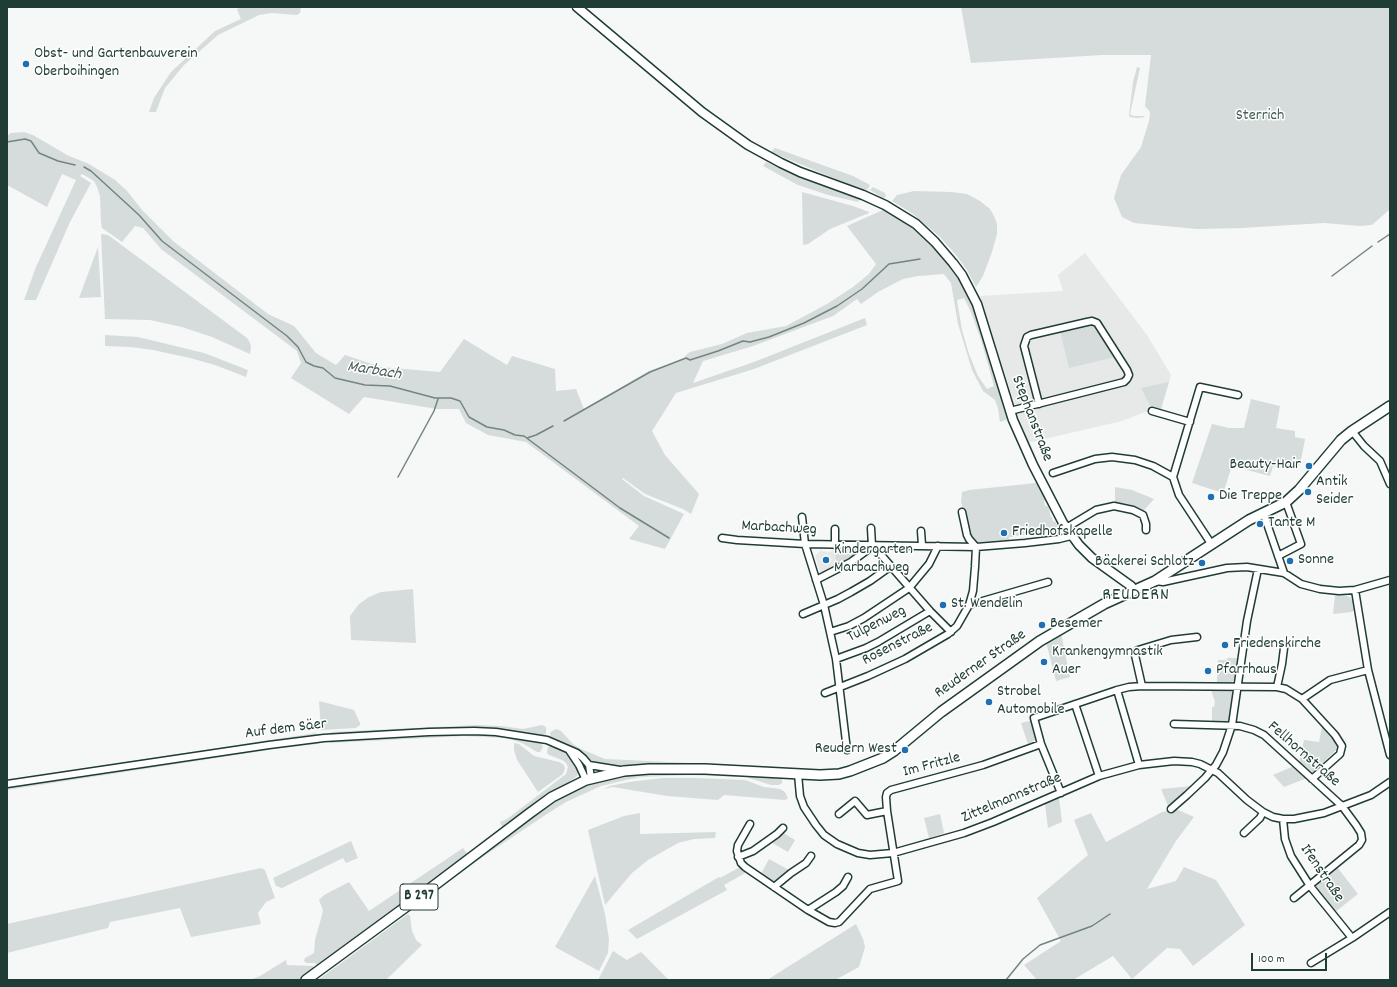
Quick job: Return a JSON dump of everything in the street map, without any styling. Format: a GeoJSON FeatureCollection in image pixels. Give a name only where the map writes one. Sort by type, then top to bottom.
{"type":"FeatureCollection","features":[{"type":"Feature","properties":{"kind":"main road","name":"Reuderner Straße"},"geometry":{"type":"LineString","coordinates":[[624,771],[657,769],[749,771],[820,775],[839,774],[862,767],[882,758],[894,751],[941,712],[1024,652],[1084,616],[1134,590],[1155,581],[1249,520],[1286,502],[1299,490],[1342,440],[1352,431],[1390,406]]}},
{"type":"Feature","properties":{"kind":"main road","name":"B 297"},"geometry":{"type":"LineString","coordinates":[[306,980],[552,797],[588,779],[624,771]]}},
{"type":"Feature","properties":{"kind":"street","name":"Stephanstraße"},"geometry":{"type":"LineString","coordinates":[[577,7],[702,112],[748,145],[800,172],[874,200],[894,210],[916,224],[935,242],[953,263],[967,284],[981,316],[1010,411],[1033,465],[1066,528],[1071,536],[1092,558],[1131,586],[1134,590]]}},
{"type":"Feature","properties":{"kind":"street"},"geometry":{"type":"LineString","coordinates":[[1010,411],[1039,404],[1124,382],[1127,379],[1129,375],[1127,370],[1097,323],[1087,322],[1027,337],[1024,346],[1039,404]]}},
{"type":"Feature","properties":{"kind":"street"},"geometry":{"type":"LineString","coordinates":[[1212,545],[1179,495],[1173,477],[1200,387],[1238,395]]}},
{"type":"Feature","properties":{"kind":"street"},"geometry":{"type":"LineString","coordinates":[[1152,411],[1190,422]]}},
{"type":"Feature","properties":{"kind":"street"},"geometry":{"type":"LineString","coordinates":[[1352,431],[1364,446],[1380,461],[1390,484]]}},
{"type":"Feature","properties":{"kind":"street"},"geometry":{"type":"LineString","coordinates":[[1053,473],[1095,459],[1112,458],[1135,460],[1153,466],[1173,477]]}},
{"type":"Feature","properties":{"kind":"street"},"geometry":{"type":"LineString","coordinates":[[1278,556],[1301,544],[1286,502]]}},
{"type":"Feature","properties":{"kind":"street"},"geometry":{"type":"LineString","coordinates":[[1066,528],[1096,510],[1112,506],[1128,509],[1143,515],[1146,530]]}},
{"type":"Feature","properties":{"kind":"street"},"geometry":{"type":"LineString","coordinates":[[962,512],[967,535],[976,547]]}},
{"type":"Feature","properties":{"kind":"street"},"geometry":{"type":"LineString","coordinates":[[1263,512],[1284,572]]}},
{"type":"Feature","properties":{"kind":"street"},"geometry":{"type":"LineString","coordinates":[[802,517],[805,544],[824,605],[836,659],[847,750]]}},
{"type":"Feature","properties":{"kind":"street"},"geometry":{"type":"LineString","coordinates":[[816,580],[851,562],[866,551],[870,546],[871,528]]}},
{"type":"Feature","properties":{"kind":"street","name":"Marbachweg"},"geometry":{"type":"LineString","coordinates":[[835,529],[835,545]]}},
{"type":"Feature","properties":{"kind":"street"},"geometry":{"type":"LineString","coordinates":[[921,531],[922,546]]}},
{"type":"Feature","properties":{"kind":"street","name":"Marbachweg"},"geometry":{"type":"LineString","coordinates":[[722,538],[805,544],[976,547],[1025,543],[1071,536]]}},
{"type":"Feature","properties":{"kind":"street"},"geometry":{"type":"LineString","coordinates":[[881,546],[880,553],[890,566],[951,632]]}},
{"type":"Feature","properties":{"kind":"street"},"geometry":{"type":"LineString","coordinates":[[830,632],[849,626],[864,618],[909,588],[929,564],[938,546]]}},
{"type":"Feature","properties":{"kind":"street","name":"Rosenstraße"},"geometry":{"type":"LineString","coordinates":[[824,693],[868,676],[905,659],[951,632],[962,620],[969,606],[973,591],[976,547]]}},
{"type":"Feature","properties":{"kind":"street"},"geometry":{"type":"LineString","coordinates":[[803,614],[838,599],[870,581],[890,566]]}},
{"type":"Feature","properties":{"kind":"street"},"geometry":{"type":"LineString","coordinates":[[1180,566],[1188,577]]}},
{"type":"Feature","properties":{"kind":"street"},"geometry":{"type":"LineString","coordinates":[[1155,581],[1163,582],[1226,568],[1258,569],[1284,572],[1301,584],[1310,587],[1339,591],[1355,590],[1390,580]]}},
{"type":"Feature","properties":{"kind":"street"},"geometry":{"type":"LineString","coordinates":[[1171,809],[1191,792],[1212,770],[1223,752],[1232,725],[1247,620],[1258,569]]}},
{"type":"Feature","properties":{"kind":"street"},"geometry":{"type":"LineString","coordinates":[[969,606],[1048,582]]}},
{"type":"Feature","properties":{"kind":"street"},"geometry":{"type":"LineString","coordinates":[[1355,590],[1368,670],[1390,755]]}},
{"type":"Feature","properties":{"kind":"street","name":"Tulpenweg"},"geometry":{"type":"LineString","coordinates":[[836,659],[878,642],[930,611]]}},
{"type":"Feature","properties":{"kind":"street"},"geometry":{"type":"LineString","coordinates":[[1142,686],[1135,655],[1138,650],[1170,640],[1197,638]]}},
{"type":"Feature","properties":{"kind":"street"},"geometry":{"type":"LineString","coordinates":[[1277,687],[1284,648]]}},
{"type":"Feature","properties":{"kind":"street"},"geometry":{"type":"LineString","coordinates":[[1302,700],[1330,680],[1368,670]]}},
{"type":"Feature","properties":{"kind":"street"},"geometry":{"type":"LineString","coordinates":[[1061,793],[1041,744],[1034,718],[1117,690],[1142,686],[1277,687],[1286,689],[1302,700],[1335,734],[1342,746],[1340,754],[1312,779]]}},
{"type":"Feature","properties":{"kind":"street"},"geometry":{"type":"LineString","coordinates":[[1117,690],[1139,765]]}},
{"type":"Feature","properties":{"kind":"street"},"geometry":{"type":"LineString","coordinates":[[1074,704],[1099,776]]}},
{"type":"Feature","properties":{"kind":"street","name":"Fellhornstraße"},"geometry":{"type":"LineString","coordinates":[[1174,724],[1232,725],[1254,730],[1264,735],[1342,806],[1361,833],[1362,840],[1359,845],[1310,886]]}},
{"type":"Feature","properties":{"kind":"street","name":"Auf dem Säer"},"geometry":{"type":"LineString","coordinates":[[7,784],[324,738],[429,732],[496,732],[547,740],[577,753],[589,765]]}},
{"type":"Feature","properties":{"kind":"street","name":"Im Fritzle"},"geometry":{"type":"LineString","coordinates":[[808,910],[832,924],[839,922],[870,889],[898,881],[887,812],[886,797],[887,793],[891,790],[983,765],[1041,744]]}},
{"type":"Feature","properties":{"kind":"street"},"geometry":{"type":"LineString","coordinates":[[568,749],[588,779]]}},
{"type":"Feature","properties":{"kind":"street","name":"Zittelmannstraße"},"geometry":{"type":"LineString","coordinates":[[798,774],[800,796],[804,807],[824,835],[837,844],[858,853],[870,855],[893,853],[979,828],[1099,776],[1139,765],[1174,761],[1192,762],[1218,773],[1247,800],[1263,812],[1283,819],[1308,817],[1342,806],[1371,794],[1390,782]]}},
{"type":"Feature","properties":{"kind":"street"},"geometry":{"type":"LineString","coordinates":[[588,779],[589,765],[624,771]]}},
{"type":"Feature","properties":{"kind":"street"},"geometry":{"type":"LineString","coordinates":[[839,814],[856,801],[867,815],[887,812]]}},
{"type":"Feature","properties":{"kind":"street"},"geometry":{"type":"LineString","coordinates":[[1244,833],[1260,818],[1263,812]]}},
{"type":"Feature","properties":{"kind":"street","name":"Ifenstraße"},"geometry":{"type":"LineString","coordinates":[[1283,819],[1287,847],[1291,856],[1310,886],[1352,938]]}},
{"type":"Feature","properties":{"kind":"street"},"geometry":{"type":"LineString","coordinates":[[750,824],[738,845],[738,857],[745,867],[808,910],[836,892],[843,886],[848,877]]}},
{"type":"Feature","properties":{"kind":"street"},"geometry":{"type":"LineString","coordinates":[[738,857],[753,851],[783,828]]}},
{"type":"Feature","properties":{"kind":"street"},"geometry":{"type":"LineString","coordinates":[[774,887],[806,863],[811,856]]}},
{"type":"Feature","properties":{"kind":"street"},"geometry":{"type":"LineString","coordinates":[[1294,898],[1310,886]]}},
{"type":"Feature","properties":{"kind":"street"},"geometry":{"type":"LineString","coordinates":[[1311,963],[1352,938],[1390,912]]}},
{"type":"Feature","properties":{"kind":"shaded area"},"geometry":{"type":"Polygon","coordinates":[[[1085,253],[1147,335],[1171,375],[1161,411],[1153,409],[1122,421],[1027,443],[980,296],[1063,291],[1058,275],[1085,253]]]}},
{"type":"Feature","properties":{"kind":"shaded area","name":"Kindergarten Marbachweg"},"geometry":{"type":"Polygon","coordinates":[[[834,549],[837,568],[826,574],[820,572],[815,556],[821,550],[830,552],[834,549]]]}},
{"type":"Feature","properties":{"kind":"green space"},"geometry":{"type":"Polygon","coordinates":[[[243,7],[301,7],[300,13],[297,15],[272,13],[259,15],[218,35],[184,65],[165,88],[156,112],[149,112],[154,98],[171,72],[215,31],[241,19],[237,9],[243,7]]]}},
{"type":"Feature","properties":{"kind":"green space","name":"Sterrich"},"geometry":{"type":"Polygon","coordinates":[[[961,7],[1390,7],[1390,209],[1372,225],[1360,226],[1324,223],[1197,229],[1134,223],[1122,217],[1114,198],[1121,175],[1141,147],[1149,121],[1150,112],[1145,106],[1151,55],[1102,55],[971,63],[961,7]]]}},
{"type":"Feature","properties":{"kind":"green space"},"geometry":{"type":"Polygon","coordinates":[[[1137,67],[1140,68],[1130,114],[1133,116],[1145,117],[1137,118],[1130,117],[1129,115],[1133,82],[1137,67]]]}},
{"type":"Feature","properties":{"kind":"green space"},"geometry":{"type":"Polygon","coordinates":[[[24,132],[33,135],[67,155],[89,164],[115,180],[173,241],[268,314],[294,326],[316,353],[336,365],[345,355],[381,367],[440,372],[464,339],[507,365],[512,356],[555,369],[556,391],[576,389],[584,409],[649,371],[684,359],[690,352],[722,344],[747,333],[786,326],[827,304],[853,287],[869,274],[876,264],[847,226],[888,209],[924,235],[958,273],[976,309],[1008,419],[1000,422],[995,400],[983,391],[972,370],[958,324],[951,283],[944,274],[903,279],[878,292],[861,304],[857,299],[833,316],[753,346],[703,361],[693,383],[754,362],[865,318],[867,325],[754,369],[676,393],[652,431],[665,455],[699,494],[691,514],[683,509],[645,494],[623,478],[622,479],[644,496],[684,514],[665,549],[629,539],[639,526],[526,442],[488,435],[466,423],[459,409],[437,409],[364,397],[349,414],[291,378],[301,363],[297,351],[161,249],[143,228],[135,226],[122,242],[102,228],[100,196],[97,187],[94,181],[82,174],[80,176],[91,183],[70,222],[36,300],[24,300],[36,267],[76,180],[62,174],[47,207],[7,185],[7,136],[11,133],[24,132]],[[964,298],[957,300],[962,330],[969,354],[978,376],[987,389],[994,386],[981,340],[971,312],[964,298]]]}},
{"type":"Feature","properties":{"kind":"green space"},"geometry":{"type":"Polygon","coordinates":[[[775,148],[853,176],[870,185],[867,190],[848,184],[771,152],[775,148]]]}},
{"type":"Feature","properties":{"kind":"green space"},"geometry":{"type":"Polygon","coordinates":[[[766,162],[791,174],[817,182],[860,199],[858,202],[828,195],[798,185],[763,166],[766,162]]]}},
{"type":"Feature","properties":{"kind":"green space"},"geometry":{"type":"Polygon","coordinates":[[[873,187],[885,193],[886,197],[883,198],[870,190],[873,187]]]}},
{"type":"Feature","properties":{"kind":"green space"},"geometry":{"type":"Polygon","coordinates":[[[914,191],[967,194],[980,201],[990,209],[997,224],[997,234],[983,276],[976,287],[967,270],[940,237],[913,214],[892,201],[897,195],[914,191]]]}},
{"type":"Feature","properties":{"kind":"green space"},"geometry":{"type":"Polygon","coordinates":[[[802,192],[853,206],[869,213],[830,229],[808,244],[803,245],[802,192]]]}},
{"type":"Feature","properties":{"kind":"green space"},"geometry":{"type":"Polygon","coordinates":[[[101,234],[108,235],[247,338],[251,346],[250,354],[212,337],[182,327],[150,320],[105,319],[101,234]]]}},
{"type":"Feature","properties":{"kind":"green space"},"geometry":{"type":"Polygon","coordinates":[[[98,247],[101,297],[79,298],[98,247]]]}},
{"type":"Feature","properties":{"kind":"green space"},"geometry":{"type":"Polygon","coordinates":[[[1086,324],[1095,326],[1115,357],[1069,368],[1060,331],[1086,324]]]}},
{"type":"Feature","properties":{"kind":"green space"},"geometry":{"type":"Polygon","coordinates":[[[105,335],[138,337],[204,353],[248,370],[246,377],[215,365],[190,358],[153,350],[105,346],[105,335]]]}},
{"type":"Feature","properties":{"kind":"green space"},"geometry":{"type":"Polygon","coordinates":[[[1169,382],[1160,411],[1152,409],[1141,388],[1169,382]]]}},
{"type":"Feature","properties":{"kind":"green space"},"geometry":{"type":"Polygon","coordinates":[[[1251,399],[1280,406],[1276,428],[1295,431],[1295,437],[1305,439],[1300,465],[1289,463],[1288,469],[1273,466],[1270,476],[1232,466],[1223,493],[1192,483],[1212,424],[1229,428],[1244,428],[1251,399]]]}},
{"type":"Feature","properties":{"kind":"green space"},"geometry":{"type":"Polygon","coordinates":[[[1038,483],[1047,499],[1044,501],[1045,506],[1048,506],[1053,522],[1055,521],[1059,530],[1055,530],[1055,532],[1009,537],[1009,540],[976,542],[971,538],[961,502],[962,492],[1038,483]]]}},
{"type":"Feature","properties":{"kind":"green space"},"geometry":{"type":"Polygon","coordinates":[[[1115,487],[1132,490],[1154,499],[1144,510],[1129,504],[1115,503],[1115,487]]]}},
{"type":"Feature","properties":{"kind":"green space"},"geometry":{"type":"Polygon","coordinates":[[[834,549],[861,550],[862,552],[837,568],[834,549]]]}},
{"type":"Feature","properties":{"kind":"green space"},"geometry":{"type":"Polygon","coordinates":[[[413,589],[416,643],[351,640],[350,616],[359,604],[369,597],[381,592],[413,589]]]}},
{"type":"Feature","properties":{"kind":"green space"},"geometry":{"type":"Polygon","coordinates":[[[1335,595],[1345,595],[1351,598],[1355,610],[1352,612],[1333,614],[1335,595]]]}},
{"type":"Feature","properties":{"kind":"green space"},"geometry":{"type":"Polygon","coordinates":[[[1061,633],[1070,677],[1056,681],[1046,642],[1061,633]]]}},
{"type":"Feature","properties":{"kind":"green space"},"geometry":{"type":"Polygon","coordinates":[[[1227,658],[1238,658],[1234,680],[1229,684],[1217,684],[1218,660],[1227,660],[1227,658]]]}},
{"type":"Feature","properties":{"kind":"green space"},"geometry":{"type":"Polygon","coordinates":[[[1211,690],[1231,690],[1233,692],[1230,719],[1228,721],[1212,722],[1212,707],[1214,707],[1215,702],[1211,690]]]}},
{"type":"Feature","properties":{"kind":"green space"},"geometry":{"type":"Polygon","coordinates":[[[319,701],[354,710],[360,725],[356,728],[321,730],[319,701]]]}},
{"type":"Feature","properties":{"kind":"green space"},"geometry":{"type":"Polygon","coordinates":[[[1033,720],[1037,739],[1028,744],[1021,723],[1033,720]]]}},
{"type":"Feature","properties":{"kind":"green space"},"geometry":{"type":"Polygon","coordinates":[[[478,725],[523,729],[542,725],[546,727],[546,734],[542,736],[499,730],[330,734],[331,732],[478,725]]]}},
{"type":"Feature","properties":{"kind":"green space"},"geometry":{"type":"Polygon","coordinates":[[[1322,727],[1337,743],[1338,748],[1314,772],[1312,772],[1299,762],[1304,740],[1319,742],[1322,727]]]}},
{"type":"Feature","properties":{"kind":"green space"},"geometry":{"type":"Polygon","coordinates":[[[556,729],[561,731],[573,744],[581,749],[605,759],[777,767],[783,769],[657,765],[602,766],[593,764],[578,751],[551,739],[550,733],[556,729]]]}},
{"type":"Feature","properties":{"kind":"green space"},"geometry":{"type":"Polygon","coordinates":[[[316,733],[316,736],[7,782],[7,780],[316,733]]]}},
{"type":"Feature","properties":{"kind":"green space"},"geometry":{"type":"Polygon","coordinates":[[[473,733],[540,741],[543,747],[540,752],[537,752],[522,743],[506,738],[464,736],[329,742],[331,740],[473,733]]]}},
{"type":"Feature","properties":{"kind":"green space"},"geometry":{"type":"Polygon","coordinates":[[[319,741],[320,743],[317,744],[275,749],[7,790],[7,787],[319,741]]]}},
{"type":"Feature","properties":{"kind":"green space"},"geometry":{"type":"Polygon","coordinates":[[[514,743],[519,744],[534,756],[563,764],[565,768],[563,774],[538,792],[517,760],[514,750],[514,743]]]}},
{"type":"Feature","properties":{"kind":"green space"},"geometry":{"type":"Polygon","coordinates":[[[552,745],[568,753],[572,757],[579,770],[577,776],[474,852],[471,851],[502,827],[500,822],[507,819],[566,774],[568,767],[566,763],[547,753],[548,747],[552,745]]]}},
{"type":"Feature","properties":{"kind":"green space"},"geometry":{"type":"Polygon","coordinates":[[[1294,766],[1307,778],[1284,787],[1273,775],[1294,766]]]}},
{"type":"Feature","properties":{"kind":"green space"},"geometry":{"type":"Polygon","coordinates":[[[680,771],[782,777],[782,783],[779,785],[771,785],[746,777],[690,775],[640,777],[601,786],[566,802],[550,812],[481,858],[414,907],[542,809],[573,790],[621,775],[680,771]]]}},
{"type":"Feature","properties":{"kind":"green space"},"geometry":{"type":"Polygon","coordinates":[[[663,778],[745,780],[764,787],[780,789],[785,792],[788,798],[785,800],[724,795],[718,800],[667,796],[613,787],[603,789],[629,782],[663,778]]]}},
{"type":"Feature","properties":{"kind":"green space"},"geometry":{"type":"Polygon","coordinates":[[[1192,786],[1168,806],[1161,789],[1192,786]]]}},
{"type":"Feature","properties":{"kind":"green space"},"geometry":{"type":"Polygon","coordinates":[[[1059,798],[1062,822],[1048,828],[1045,804],[1059,798]]]}},
{"type":"Feature","properties":{"kind":"green space"},"geometry":{"type":"Polygon","coordinates":[[[1176,809],[1194,817],[1176,841],[1147,889],[1176,881],[1184,867],[1216,880],[1245,925],[1193,966],[1180,949],[1167,948],[1132,979],[1113,956],[1073,980],[1037,980],[1024,965],[1061,941],[1037,898],[1088,855],[1074,820],[1091,813],[1106,842],[1162,812],[1176,809]]]}},
{"type":"Feature","properties":{"kind":"green space"},"geometry":{"type":"Polygon","coordinates":[[[640,813],[640,834],[716,832],[715,838],[694,839],[678,843],[648,860],[632,873],[605,905],[588,830],[624,816],[640,813]]]}},
{"type":"Feature","properties":{"kind":"green space"},"geometry":{"type":"Polygon","coordinates":[[[940,814],[944,833],[929,838],[924,818],[940,814]]]}},
{"type":"Feature","properties":{"kind":"green space"},"geometry":{"type":"Polygon","coordinates":[[[782,832],[795,840],[788,852],[769,841],[782,832]]]}},
{"type":"Feature","properties":{"kind":"green space"},"geometry":{"type":"Polygon","coordinates":[[[351,841],[358,858],[346,863],[343,858],[282,888],[276,886],[273,878],[351,841]]]}},
{"type":"Feature","properties":{"kind":"green space"},"geometry":{"type":"Polygon","coordinates":[[[463,848],[469,856],[318,966],[315,963],[306,963],[304,961],[305,958],[314,953],[315,940],[323,910],[319,900],[324,895],[349,882],[369,911],[463,848]]]}},
{"type":"Feature","properties":{"kind":"green space"},"geometry":{"type":"Polygon","coordinates":[[[769,859],[789,870],[772,881],[761,874],[769,859]]]}},
{"type":"Feature","properties":{"kind":"green space"},"geometry":{"type":"Polygon","coordinates":[[[740,867],[747,872],[724,885],[727,890],[637,939],[628,930],[719,877],[720,878],[740,867]]]}},
{"type":"Feature","properties":{"kind":"green space"},"geometry":{"type":"Polygon","coordinates":[[[1337,867],[1358,894],[1335,912],[1316,886],[1317,883],[1337,867]]]}},
{"type":"Feature","properties":{"kind":"green space"},"geometry":{"type":"Polygon","coordinates":[[[261,868],[265,870],[275,898],[266,902],[258,913],[261,924],[191,937],[180,908],[110,922],[108,928],[7,953],[7,924],[261,868]]]}},
{"type":"Feature","properties":{"kind":"green space"},"geometry":{"type":"Polygon","coordinates":[[[595,876],[605,914],[609,939],[608,953],[599,971],[555,947],[595,876]]]}},
{"type":"Feature","properties":{"kind":"green space"},"geometry":{"type":"Polygon","coordinates":[[[408,914],[410,916],[412,931],[416,940],[422,945],[386,980],[318,980],[408,914]]]}},
{"type":"Feature","properties":{"kind":"green space"},"geometry":{"type":"Polygon","coordinates":[[[856,924],[865,947],[859,967],[835,980],[767,980],[856,924]]]}},
{"type":"Feature","properties":{"kind":"green space"},"geometry":{"type":"Polygon","coordinates":[[[613,951],[627,960],[641,952],[669,980],[598,980],[613,951]]]}},
{"type":"Feature","properties":{"kind":"green space"},"geometry":{"type":"Polygon","coordinates":[[[286,960],[287,965],[313,966],[315,969],[299,980],[250,980],[260,976],[286,960]]]}},
{"type":"Feature","properties":{"kind":"waterway","name":"Marbach"},"geometry":{"type":"LineString","coordinates":[[7,142],[25,139],[31,141],[39,153],[58,161],[75,165]]}},
{"type":"Feature","properties":{"kind":"waterway","name":"Marbach"},"geometry":{"type":"LineString","coordinates":[[84,167],[91,171],[139,215],[162,241],[287,336],[298,347],[306,362],[323,368],[335,378],[365,385],[390,386],[435,398],[451,398],[460,401],[469,417],[487,427],[524,436],[620,508],[669,538]]}},
{"type":"Feature","properties":{"kind":"waterway"},"geometry":{"type":"LineString","coordinates":[[1378,242],[1390,234]]}},
{"type":"Feature","properties":{"kind":"waterway"},"geometry":{"type":"LineString","coordinates":[[1332,276],[1372,246]]}},
{"type":"Feature","properties":{"kind":"waterway"},"geometry":{"type":"LineString","coordinates":[[564,421],[650,372],[686,358],[690,360],[743,341],[750,342],[769,337],[804,323],[837,306],[862,289],[889,264],[920,259]]}},
{"type":"Feature","properties":{"kind":"waterway"},"geometry":{"type":"LineString","coordinates":[[398,477],[434,411],[438,399]]}},
{"type":"Feature","properties":{"kind":"waterway"},"geometry":{"type":"LineString","coordinates":[[527,438],[553,426]]}},
{"type":"Feature","properties":{"kind":"waterway"},"geometry":{"type":"LineString","coordinates":[[1006,980],[1023,959],[1040,945],[1092,926],[1110,914]]}},
{"type":"Feature","properties":{"kind":"place","name":"Obst- und Gartenbauverein Oberboihingen"},"geometry":{"type":"Point","coordinates":[26,64]}},
{"type":"Feature","properties":{"kind":"place","name":"Beauty-Hair"},"geometry":{"type":"Point","coordinates":[1309,466]}},
{"type":"Feature","properties":{"kind":"place","name":"Antik Seider"},"geometry":{"type":"Point","coordinates":[1308,492]}},
{"type":"Feature","properties":{"kind":"place","name":"Die Treppe"},"geometry":{"type":"Point","coordinates":[1211,497]}},
{"type":"Feature","properties":{"kind":"place","name":"Tante M"},"geometry":{"type":"Point","coordinates":[1260,524]}},
{"type":"Feature","properties":{"kind":"place","name":"Friedhofskapelle"},"geometry":{"type":"Point","coordinates":[1004,533]}},
{"type":"Feature","properties":{"kind":"place","name":"Kindergarten Marbachweg"},"geometry":{"type":"Point","coordinates":[826,560]}},
{"type":"Feature","properties":{"kind":"place","name":"Sonne"},"geometry":{"type":"Point","coordinates":[1290,561]}},
{"type":"Feature","properties":{"kind":"place","name":"Bäckerei Schlotz"},"geometry":{"type":"Point","coordinates":[1202,563]}},
{"type":"Feature","properties":{"kind":"place","name":"St. Wendelin"},"geometry":{"type":"Point","coordinates":[943,605]}},
{"type":"Feature","properties":{"kind":"place","name":"Besemer"},"geometry":{"type":"Point","coordinates":[1042,625]}},
{"type":"Feature","properties":{"kind":"place","name":"Friedenskirche"},"geometry":{"type":"Point","coordinates":[1225,645]}},
{"type":"Feature","properties":{"kind":"place","name":"Krankengymnastik Auer"},"geometry":{"type":"Point","coordinates":[1044,662]}},
{"type":"Feature","properties":{"kind":"place","name":"Pfarrhaus"},"geometry":{"type":"Point","coordinates":[1208,671]}},
{"type":"Feature","properties":{"kind":"place","name":"Strobel Automobile"},"geometry":{"type":"Point","coordinates":[989,702]}},
{"type":"Feature","properties":{"kind":"place","name":"Reudern West"},"geometry":{"type":"Point","coordinates":[905,750]}},
{"type":"Feature","properties":{"kind":"district","name":"REUDERN"},"geometry":{"type":"Point","coordinates":[1136,597]}}]}
